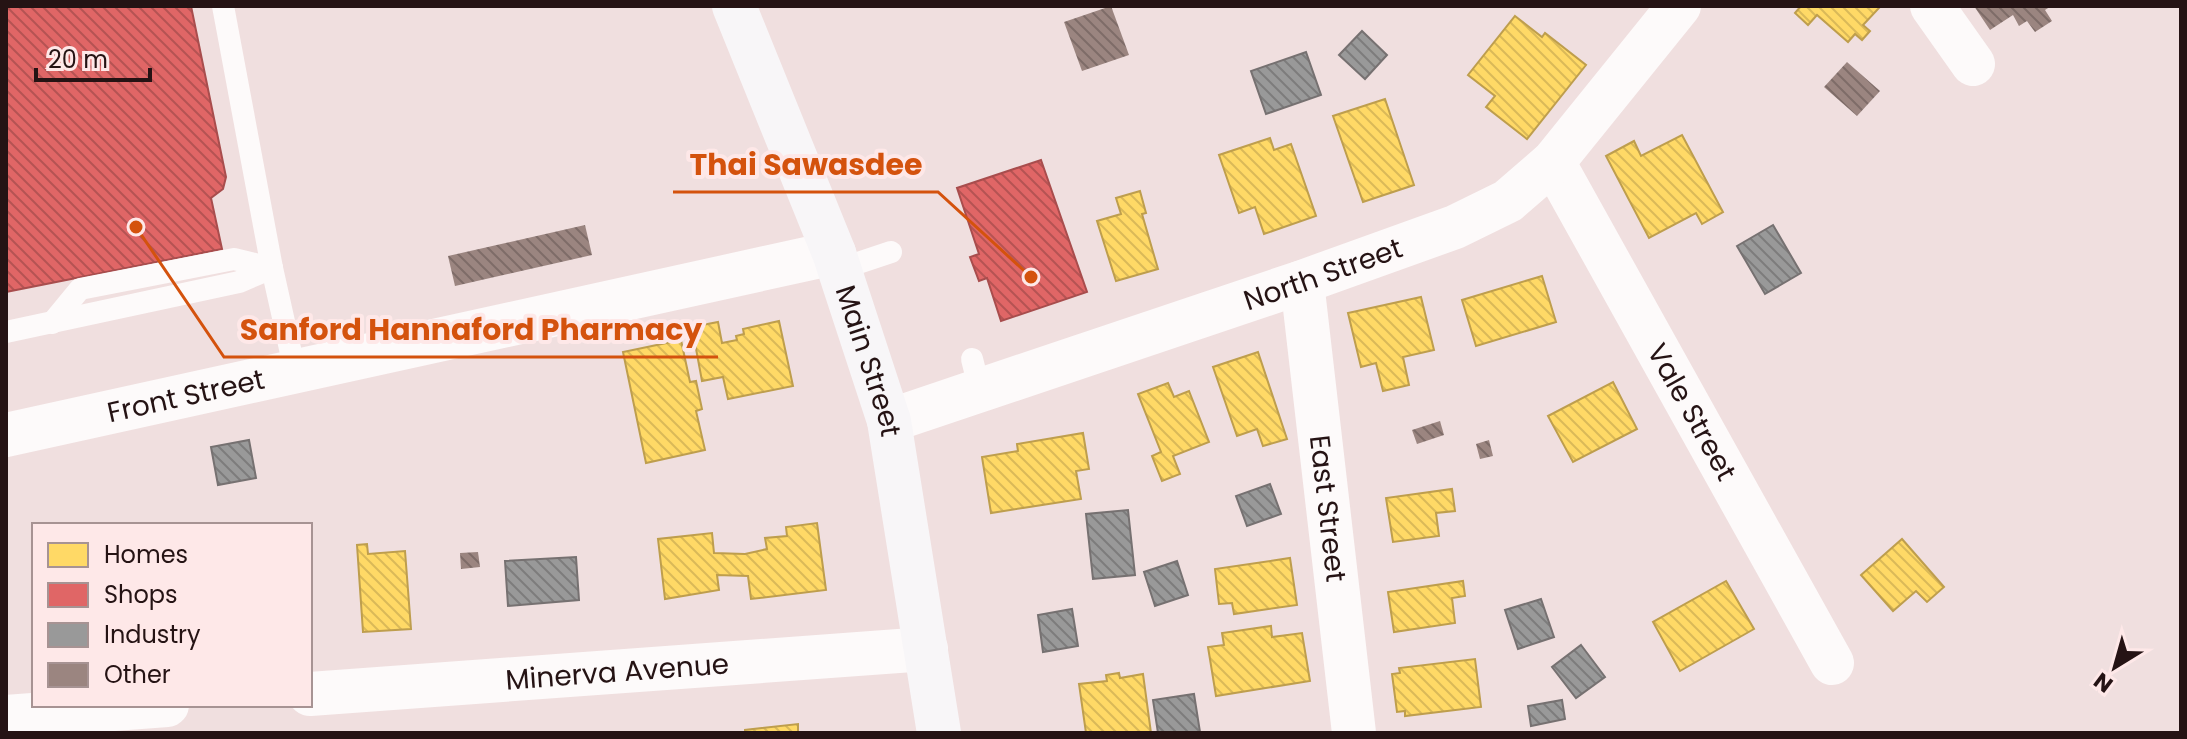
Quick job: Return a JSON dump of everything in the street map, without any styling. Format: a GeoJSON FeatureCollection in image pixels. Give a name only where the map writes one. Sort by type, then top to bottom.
{"type":"FeatureCollection","features":[{"type":"Feature","properties":{"kind":"main road","name":"Main Street"},"geometry":{"type":"LineString","coordinates":[[734,6],[837,261],[889,421],[939,733]]}},
{"type":"Feature","properties":{"kind":"street","name":"North Street"},"geometry":{"type":"LineString","coordinates":[[889,421],[976,375],[1302,282],[1487,213],[1530,185],[1553,162],[1679,6]]}},
{"type":"Feature","properties":{"kind":"street"},"geometry":{"type":"LineString","coordinates":[[1932,6],[1973,64]]}},
{"type":"Feature","properties":{"kind":"street","name":"Vale Street"},"geometry":{"type":"LineString","coordinates":[[1553,162],[1832,663]]}},
{"type":"Feature","properties":{"kind":"street","name":"Front Street"},"geometry":{"type":"LineString","coordinates":[[6,435],[295,371],[837,261]]}},
{"type":"Feature","properties":{"kind":"street","name":"East Street"},"geometry":{"type":"LineString","coordinates":[[1302,282],[1354,733]]}},
{"type":"Feature","properties":{"kind":"street","name":"Minerva Avenue"},"geometry":{"type":"LineString","coordinates":[[312,694],[926,649]]}},
{"type":"Feature","properties":{"kind":"street"},"geometry":{"type":"LineString","coordinates":[[6,717],[140,707]]}},
{"type":"Feature","properties":{"kind":"lane"},"geometry":{"type":"LineString","coordinates":[[223,6],[252,147],[272,268],[295,371]]}},
{"type":"Feature","properties":{"kind":"lane"},"geometry":{"type":"LineString","coordinates":[[837,261],[891,252]]}},
{"type":"Feature","properties":{"kind":"lane"},"geometry":{"type":"LineString","coordinates":[[6,332],[52,323],[80,289],[234,259],[272,268]]}},
{"type":"Feature","properties":{"kind":"building: Homes"},"geometry":{"type":"Polygon","coordinates":[[[1801,6],[1879,8],[1863,25],[1870,31],[1862,40],[1855,34],[1848,42],[1817,15],[1808,25],[1795,13],[1801,6]]]}},
{"type":"Feature","properties":{"kind":"building: Homes"},"geometry":{"type":"Polygon","coordinates":[[[1515,16],[1542,37],[1545,33],[1586,65],[1527,139],[1486,107],[1495,96],[1468,75],[1515,16]]]}},
{"type":"Feature","properties":{"kind":"building: Homes"},"geometry":{"type":"Polygon","coordinates":[[[1385,99],[1414,185],[1363,202],[1333,116],[1385,99]]]}},
{"type":"Feature","properties":{"kind":"building: Homes"},"geometry":{"type":"Polygon","coordinates":[[[1682,135],[1723,212],[1702,224],[1696,213],[1649,238],[1606,156],[1634,141],[1641,156],[1682,135]]]}},
{"type":"Feature","properties":{"kind":"building: Homes"},"geometry":{"type":"Polygon","coordinates":[[[1270,138],[1274,150],[1291,144],[1316,216],[1264,234],[1255,207],[1239,213],[1219,155],[1270,138]]]}},
{"type":"Feature","properties":{"kind":"building: Homes"},"geometry":{"type":"Polygon","coordinates":[[[1140,191],[1146,213],[1142,214],[1158,269],[1116,281],[1097,221],[1121,214],[1116,198],[1140,191]]]}},
{"type":"Feature","properties":{"kind":"building: Homes"},"geometry":{"type":"Polygon","coordinates":[[[1542,276],[1556,322],[1476,346],[1462,300],[1542,276]]]}},
{"type":"Feature","properties":{"kind":"building: Homes"},"geometry":{"type":"Polygon","coordinates":[[[1421,297],[1434,350],[1403,357],[1409,385],[1383,391],[1376,363],[1361,367],[1348,313],[1421,297]]]}},
{"type":"Feature","properties":{"kind":"building: Homes"},"geometry":{"type":"Polygon","coordinates":[[[779,321],[793,386],[728,399],[723,377],[702,381],[692,327],[718,322],[722,343],[737,340],[736,336],[744,334],[743,329],[779,321]]]}},
{"type":"Feature","properties":{"kind":"building: Homes"},"geometry":{"type":"Polygon","coordinates":[[[681,340],[690,382],[696,381],[702,409],[696,411],[705,450],[646,463],[623,352],[681,340]]]}},
{"type":"Feature","properties":{"kind":"building: Homes"},"geometry":{"type":"Polygon","coordinates":[[[1258,352],[1287,439],[1263,446],[1257,429],[1237,436],[1213,367],[1258,352]]]}},
{"type":"Feature","properties":{"kind":"building: Homes"},"geometry":{"type":"Polygon","coordinates":[[[1613,382],[1637,429],[1573,462],[1548,416],[1613,382]]]}},
{"type":"Feature","properties":{"kind":"building: Homes"},"geometry":{"type":"Polygon","coordinates":[[[1168,383],[1174,397],[1189,391],[1209,442],[1173,456],[1180,474],[1162,481],[1152,456],[1161,452],[1138,394],[1168,383]]]}},
{"type":"Feature","properties":{"kind":"building: Homes"},"geometry":{"type":"Polygon","coordinates":[[[1083,433],[1089,469],[1076,471],[1081,499],[991,513],[982,457],[1018,451],[1017,444],[1083,433]]]}},
{"type":"Feature","properties":{"kind":"building: Homes"},"geometry":{"type":"Polygon","coordinates":[[[1452,489],[1455,511],[1436,513],[1439,536],[1393,542],[1386,498],[1452,489]]]}},
{"type":"Feature","properties":{"kind":"building: Homes"},"geometry":{"type":"Polygon","coordinates":[[[817,523],[826,590],[751,599],[748,576],[717,575],[719,590],[665,599],[658,539],[712,533],[714,553],[745,554],[767,549],[765,538],[787,536],[786,527],[817,523]]]}},
{"type":"Feature","properties":{"kind":"building: Homes"},"geometry":{"type":"Polygon","coordinates":[[[1902,539],[1944,587],[1927,602],[1916,591],[1893,611],[1861,575],[1902,539]]]}},
{"type":"Feature","properties":{"kind":"building: Homes"},"geometry":{"type":"Polygon","coordinates":[[[367,544],[368,554],[405,551],[411,629],[363,632],[357,545],[367,544]]]}},
{"type":"Feature","properties":{"kind":"building: Homes"},"geometry":{"type":"Polygon","coordinates":[[[1290,558],[1297,605],[1234,614],[1232,603],[1219,604],[1215,569],[1290,558]]]}},
{"type":"Feature","properties":{"kind":"building: Homes"},"geometry":{"type":"Polygon","coordinates":[[[1463,581],[1465,596],[1452,598],[1455,623],[1394,632],[1388,592],[1463,581]]]}},
{"type":"Feature","properties":{"kind":"building: Homes"},"geometry":{"type":"Polygon","coordinates":[[[1726,581],[1754,629],[1680,671],[1653,622],[1726,581]]]}},
{"type":"Feature","properties":{"kind":"building: Homes"},"geometry":{"type":"Polygon","coordinates":[[[1271,626],[1272,637],[1302,633],[1310,681],[1216,696],[1208,647],[1224,645],[1222,633],[1271,626]]]}},
{"type":"Feature","properties":{"kind":"building: Homes"},"geometry":{"type":"Polygon","coordinates":[[[1475,659],[1481,707],[1405,716],[1405,711],[1397,712],[1392,674],[1400,673],[1399,668],[1475,659]]]}},
{"type":"Feature","properties":{"kind":"building: Homes"},"geometry":{"type":"Polygon","coordinates":[[[1119,673],[1120,678],[1143,674],[1151,733],[1086,733],[1079,684],[1107,681],[1106,675],[1119,673]]]}},
{"type":"Feature","properties":{"kind":"building: Homes"},"geometry":{"type":"Polygon","coordinates":[[[798,724],[798,733],[745,733],[745,730],[798,724]]]}},
{"type":"Feature","properties":{"kind":"building: Shops"},"geometry":{"type":"Polygon","coordinates":[[[6,6],[191,6],[226,177],[223,189],[211,198],[222,249],[6,292],[6,6]]]}},
{"type":"Feature","properties":{"kind":"building: Shops"},"geometry":{"type":"Polygon","coordinates":[[[1041,160],[1087,292],[1001,321],[987,278],[979,281],[970,257],[979,254],[957,188],[1041,160]]]}},
{"type":"Feature","properties":{"kind":"building: Industry"},"geometry":{"type":"Polygon","coordinates":[[[1362,31],[1387,55],[1365,79],[1339,55],[1362,31]]]}},
{"type":"Feature","properties":{"kind":"building: Industry"},"geometry":{"type":"Polygon","coordinates":[[[1306,52],[1321,95],[1266,114],[1251,71],[1306,52]]]}},
{"type":"Feature","properties":{"kind":"building: Industry"},"geometry":{"type":"Polygon","coordinates":[[[1773,225],[1801,273],[1765,294],[1737,246],[1773,225]]]}},
{"type":"Feature","properties":{"kind":"building: Industry"},"geometry":{"type":"Polygon","coordinates":[[[249,440],[256,478],[218,485],[211,447],[249,440]]]}},
{"type":"Feature","properties":{"kind":"building: Industry"},"geometry":{"type":"Polygon","coordinates":[[[1270,484],[1281,514],[1247,526],[1236,496],[1270,484]]]}},
{"type":"Feature","properties":{"kind":"building: Industry"},"geometry":{"type":"Polygon","coordinates":[[[1128,510],[1135,575],[1093,579],[1086,514],[1128,510]]]}},
{"type":"Feature","properties":{"kind":"building: Industry"},"geometry":{"type":"Polygon","coordinates":[[[576,557],[579,600],[508,606],[505,561],[576,557]]]}},
{"type":"Feature","properties":{"kind":"building: Industry"},"geometry":{"type":"Polygon","coordinates":[[[1177,561],[1188,595],[1155,606],[1144,572],[1177,561]]]}},
{"type":"Feature","properties":{"kind":"building: Industry"},"geometry":{"type":"Polygon","coordinates":[[[1541,599],[1554,637],[1518,649],[1505,610],[1541,599]]]}},
{"type":"Feature","properties":{"kind":"building: Industry"},"geometry":{"type":"Polygon","coordinates":[[[1072,609],[1078,646],[1043,652],[1038,615],[1072,609]]]}},
{"type":"Feature","properties":{"kind":"building: Industry"},"geometry":{"type":"Polygon","coordinates":[[[1581,645],[1605,677],[1576,698],[1552,667],[1581,645]]]}},
{"type":"Feature","properties":{"kind":"building: Industry"},"geometry":{"type":"Polygon","coordinates":[[[1194,694],[1200,732],[1158,733],[1153,700],[1194,694]]]}},
{"type":"Feature","properties":{"kind":"building: Industry"},"geometry":{"type":"Polygon","coordinates":[[[1562,700],[1565,719],[1531,726],[1528,706],[1562,700]]]}},
{"type":"Feature","properties":{"kind":"building: Other"},"geometry":{"type":"Polygon","coordinates":[[[1111,6],[1129,55],[1082,71],[1064,22],[1111,6]]]}},
{"type":"Feature","properties":{"kind":"building: Other"},"geometry":{"type":"Polygon","coordinates":[[[1974,6],[2051,6],[2045,10],[2052,21],[2035,32],[2027,21],[2019,26],[2013,15],[1990,30],[1974,6]]]}},
{"type":"Feature","properties":{"kind":"building: Other"},"geometry":{"type":"Polygon","coordinates":[[[1847,62],[1880,91],[1857,116],[1824,87],[1847,62]]]}},
{"type":"Feature","properties":{"kind":"building: Other"},"geometry":{"type":"Polygon","coordinates":[[[585,225],[592,255],[455,286],[448,256],[585,225]]]}},
{"type":"Feature","properties":{"kind":"building: Other"},"geometry":{"type":"Polygon","coordinates":[[[1440,421],[1444,435],[1417,444],[1412,430],[1440,421]]]}},
{"type":"Feature","properties":{"kind":"building: Other"},"geometry":{"type":"Polygon","coordinates":[[[1489,440],[1493,456],[1480,459],[1476,444],[1489,440]]]}},
{"type":"Feature","properties":{"kind":"building: Other"},"geometry":{"type":"Polygon","coordinates":[[[478,552],[480,567],[461,569],[460,553],[478,552]]]}},
{"type":"Feature","properties":{"kind":"place","name":"Sanford Hannaford Pharmacy"},"geometry":{"type":"Point","coordinates":[136,227]}},
{"type":"Feature","properties":{"kind":"place","name":"Thai Sawasdee"},"geometry":{"type":"Point","coordinates":[1031,277]}}]}
